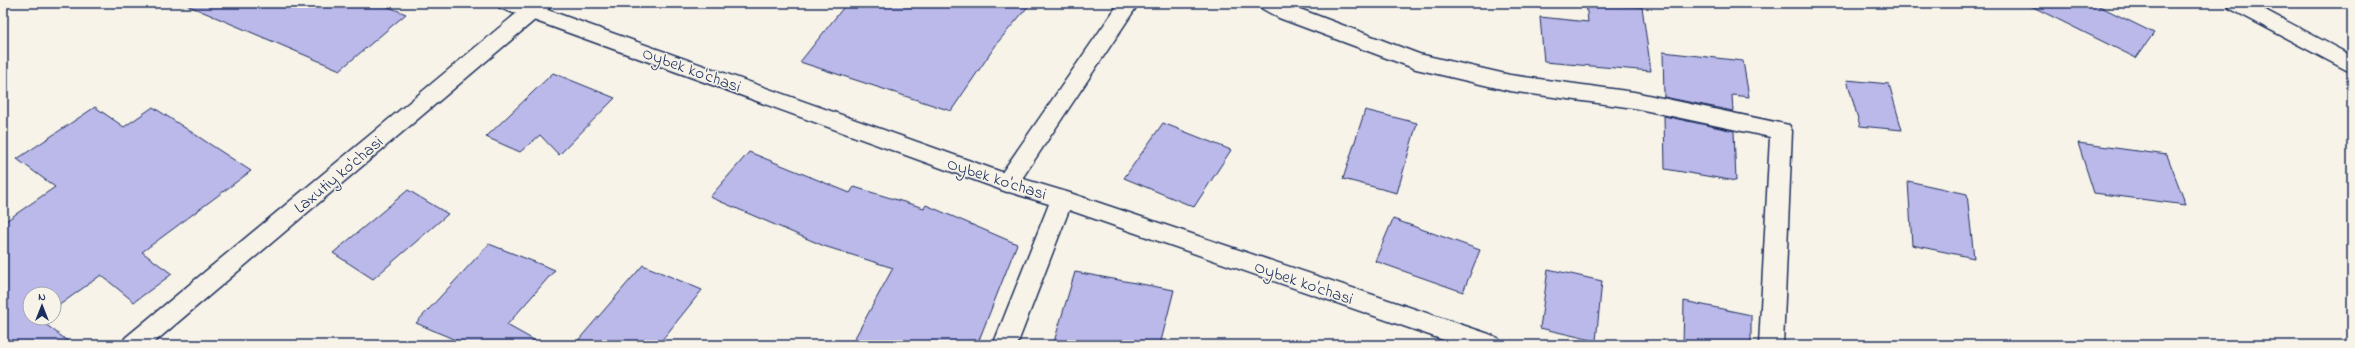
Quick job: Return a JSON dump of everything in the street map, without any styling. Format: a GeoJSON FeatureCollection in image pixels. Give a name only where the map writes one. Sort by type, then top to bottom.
{"type":"FeatureCollection","features":[{"type":"Feature","properties":{"kind":"street","name":"Oybek ko'chasi"},"geometry":{"type":"LineString","coordinates":[[507,3],[537,7],[1006,183],[1062,199],[1489,345]]}},
{"type":"Feature","properties":{"kind":"street"},"geometry":{"type":"LineString","coordinates":[[1006,183],[1129,3]]}},
{"type":"Feature","properties":{"kind":"street"},"geometry":{"type":"LineString","coordinates":[[1268,3],[1286,14],[1416,61],[1510,83],[1634,100],[1781,131],[1771,345]]}},
{"type":"Feature","properties":{"kind":"street"},"geometry":{"type":"LineString","coordinates":[[2236,3],[2352,65]]}},
{"type":"Feature","properties":{"kind":"street","name":"Laxutiy ko'chasi"},"geometry":{"type":"LineString","coordinates":[[134,345],[537,7]]}},
{"type":"Feature","properties":{"kind":"street"},"geometry":{"type":"LineString","coordinates":[[1005,345],[1062,199]]}},
{"type":"Feature","properties":{"kind":"building"},"geometry":{"type":"Polygon","coordinates":[[[182,3],[379,3],[406,14],[340,70],[182,3]]]}},
{"type":"Feature","properties":{"kind":"building"},"geometry":{"type":"Polygon","coordinates":[[[847,3],[1031,3],[998,42],[951,111],[800,62],[847,3]]]}},
{"type":"Feature","properties":{"kind":"building"},"geometry":{"type":"Polygon","coordinates":[[[1586,3],[1642,7],[1651,71],[1544,62],[1540,17],[1588,22],[1586,3]]]}},
{"type":"Feature","properties":{"kind":"building"},"geometry":{"type":"Polygon","coordinates":[[[2029,3],[2093,3],[2154,33],[2136,58],[2029,5],[2029,3]]]}},
{"type":"Feature","properties":{"kind":"building"},"geometry":{"type":"Polygon","coordinates":[[[1663,52],[1743,61],[1749,97],[1732,95],[1733,111],[1664,97],[1663,52]]]}},
{"type":"Feature","properties":{"kind":"building"},"geometry":{"type":"Polygon","coordinates":[[[553,73],[615,98],[559,155],[540,135],[520,152],[486,137],[553,73]]]}},
{"type":"Feature","properties":{"kind":"building"},"geometry":{"type":"Polygon","coordinates":[[[1847,80],[1889,84],[1902,130],[1860,126],[1847,80]]]}},
{"type":"Feature","properties":{"kind":"building"},"geometry":{"type":"Polygon","coordinates":[[[95,107],[124,127],[153,107],[251,171],[142,252],[172,274],[134,302],[101,275],[62,303],[62,286],[22,286],[22,326],[48,326],[73,345],[3,345],[3,223],[55,187],[17,159],[95,107]]]}},
{"type":"Feature","properties":{"kind":"building"},"geometry":{"type":"Polygon","coordinates":[[[1365,110],[1417,123],[1397,193],[1343,179],[1365,110]]]}},
{"type":"Feature","properties":{"kind":"building"},"geometry":{"type":"Polygon","coordinates":[[[1664,116],[1734,131],[1736,181],[1665,169],[1664,116]]]}},
{"type":"Feature","properties":{"kind":"building"},"geometry":{"type":"Polygon","coordinates":[[[1163,123],[1231,150],[1194,207],[1124,178],[1163,123]]]}},
{"type":"Feature","properties":{"kind":"building"},"geometry":{"type":"Polygon","coordinates":[[[2078,143],[2167,155],[2186,205],[2094,193],[2078,143]]]}},
{"type":"Feature","properties":{"kind":"building"},"geometry":{"type":"Polygon","coordinates":[[[749,152],[850,193],[854,187],[924,208],[926,205],[1017,244],[977,345],[851,345],[893,268],[824,246],[710,197],[749,152]]]}},
{"type":"Feature","properties":{"kind":"building"},"geometry":{"type":"Polygon","coordinates":[[[1908,181],[1967,194],[1974,258],[1912,245],[1908,181]]]}},
{"type":"Feature","properties":{"kind":"building"},"geometry":{"type":"Polygon","coordinates":[[[408,190],[448,214],[373,279],[333,253],[408,190]]]}},
{"type":"Feature","properties":{"kind":"building"},"geometry":{"type":"Polygon","coordinates":[[[1393,219],[1480,250],[1463,292],[1375,261],[1393,219]]]}},
{"type":"Feature","properties":{"kind":"building"},"geometry":{"type":"Polygon","coordinates":[[[489,244],[555,270],[507,325],[543,345],[467,345],[416,323],[489,244]]]}},
{"type":"Feature","properties":{"kind":"building"},"geometry":{"type":"Polygon","coordinates":[[[643,265],[702,290],[658,345],[574,345],[643,265]]]}},
{"type":"Feature","properties":{"kind":"building"},"geometry":{"type":"Polygon","coordinates":[[[1548,269],[1602,281],[1596,341],[1540,328],[1548,269]]]}},
{"type":"Feature","properties":{"kind":"building"},"geometry":{"type":"Polygon","coordinates":[[[1075,272],[1174,290],[1160,345],[1053,345],[1075,272]]]}},
{"type":"Feature","properties":{"kind":"building"},"geometry":{"type":"Polygon","coordinates":[[[1684,301],[1751,315],[1751,345],[1683,345],[1684,301]]]}}]}
